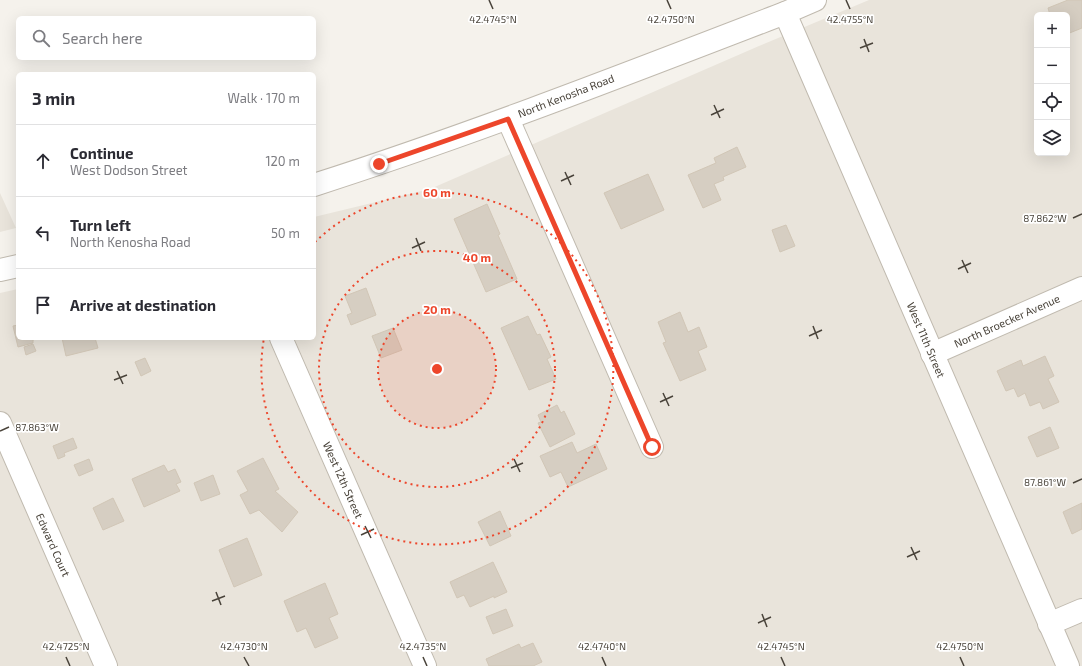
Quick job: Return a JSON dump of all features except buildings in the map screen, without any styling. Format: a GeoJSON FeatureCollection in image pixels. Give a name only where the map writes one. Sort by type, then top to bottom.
{"type":"FeatureCollection","features":[{"type":"Feature","properties":{"kind":"street","name":"North Kenosha Road"},"geometry":{"type":"LineString","coordinates":[[316,184],[508,119],[816,0]]}},
{"type":"Feature","properties":{"kind":"street","name":"West 11th Street"},"geometry":{"type":"LineString","coordinates":[[785,13],[1068,666]]}},
{"type":"Feature","properties":{"kind":"street"},"geometry":{"type":"LineString","coordinates":[[508,119],[652,447]]}},
{"type":"Feature","properties":{"kind":"street"},"geometry":{"type":"LineString","coordinates":[[0,270],[16,266]]}},
{"type":"Feature","properties":{"kind":"street","name":"North Broecker Avenue"},"geometry":{"type":"LineString","coordinates":[[932,354],[1082,288]]}},
{"type":"Feature","properties":{"kind":"street","name":"West 12th Street"},"geometry":{"type":"LineString","coordinates":[[282,340],[425,666]]}},
{"type":"Feature","properties":{"kind":"street","name":"Edward Court"},"geometry":{"type":"LineString","coordinates":[[0,423],[106,666]]}},
{"type":"Feature","properties":{"kind":"street"},"geometry":{"type":"LineString","coordinates":[[1049,624],[1082,610]]}},
{"type":"Feature","properties":{"kind":"shaded area"},"geometry":{"type":"Polygon","coordinates":[[[869,0],[1082,0],[1082,666],[0,666],[0,293],[16,289],[16,340],[316,340],[316,217],[430,189],[759,46],[869,0]]]}},
{"type":"Feature","properties":{"kind":"shaded area"},"geometry":{"type":"Polygon","coordinates":[[[0,193],[16,228],[0,232],[0,193]]]}},
{"type":"Feature","properties":{"kind":"route"},"geometry":{"type":"LineString","coordinates":[[379,164],[508,119],[652,447]]}}]}
